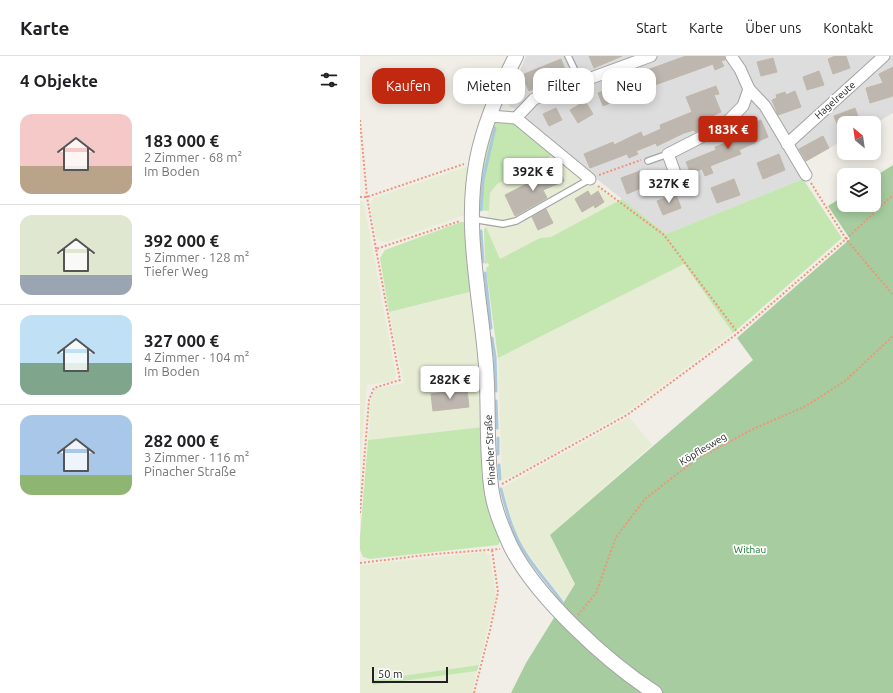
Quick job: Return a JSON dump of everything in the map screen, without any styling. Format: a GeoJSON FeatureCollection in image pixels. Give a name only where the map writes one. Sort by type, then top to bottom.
{"type":"FeatureCollection","features":[{"type":"Feature","properties":{"kind":"street","name":"Pinacher Straße"},"geometry":{"type":"LineString","coordinates":[[516,56],[489,116],[477,160],[473,190],[473,251],[486,356],[492,494],[499,520],[512,547],[522,566],[540,589],[571,623],[612,661],[655,693]]}},
{"type":"Feature","properties":{"kind":"street"},"geometry":{"type":"LineString","coordinates":[[594,76],[651,56]]}},
{"type":"Feature","properties":{"kind":"street"},"geometry":{"type":"LineString","coordinates":[[731,56],[740,68],[749,89],[764,106],[806,175]]}},
{"type":"Feature","properties":{"kind":"street","name":"Hagelreute"},"geometry":{"type":"LineString","coordinates":[[787,144],[884,56]]}},
{"type":"Feature","properties":{"kind":"street"},"geometry":{"type":"LineString","coordinates":[[679,184],[668,154],[723,126],[743,106],[749,89]]}},
{"type":"Feature","properties":{"kind":"street"},"geometry":{"type":"LineString","coordinates":[[516,118],[533,100]]}},
{"type":"Feature","properties":{"kind":"street"},"geometry":{"type":"LineString","coordinates":[[489,116],[516,118],[590,179]]}},
{"type":"Feature","properties":{"kind":"lane"},"geometry":{"type":"LineString","coordinates":[[568,56],[574,68]]}},
{"type":"Feature","properties":{"kind":"lane"},"geometry":{"type":"LineString","coordinates":[[648,161],[668,154]]}},
{"type":"Feature","properties":{"kind":"lane"},"geometry":{"type":"LineString","coordinates":[[472,218],[503,224],[516,221],[590,179]]}},
{"type":"Feature","properties":{"kind":"path"},"geometry":{"type":"LineString","coordinates":[[360,120],[367,196],[400,380],[374,388],[369,400],[360,513]]}},
{"type":"Feature","properties":{"kind":"path"},"geometry":{"type":"LineString","coordinates":[[590,179],[640,159],[648,161]]}},
{"type":"Feature","properties":{"kind":"path"},"geometry":{"type":"LineString","coordinates":[[360,197],[477,160]]}},
{"type":"Feature","properties":{"kind":"path"},"geometry":{"type":"LineString","coordinates":[[806,175],[846,239],[893,295]]}},
{"type":"Feature","properties":{"kind":"path"},"geometry":{"type":"LineString","coordinates":[[590,179],[664,235],[738,333]]}},
{"type":"Feature","properties":{"kind":"path"},"geometry":{"type":"LineString","coordinates":[[510,480],[627,415],[738,333],[846,239],[893,195]]}},
{"type":"Feature","properties":{"kind":"path"},"geometry":{"type":"LineString","coordinates":[[376,249],[472,218]]}},
{"type":"Feature","properties":{"kind":"path","name":"Köpflesweg"},"geometry":{"type":"LineString","coordinates":[[571,623],[596,593],[616,537],[645,499],[695,460],[753,429],[806,406],[845,381],[893,336]]}},
{"type":"Feature","properties":{"kind":"path"},"geometry":{"type":"LineString","coordinates":[[360,563],[512,547]]}},
{"type":"Feature","properties":{"kind":"path"},"geometry":{"type":"LineString","coordinates":[[474,693],[498,592],[492,550]]}},
{"type":"Feature","properties":{"kind":"shaded area"},"geometry":{"type":"Polygon","coordinates":[[[526,56],[893,56],[893,113],[881,120],[881,116],[837,116],[837,144],[796,167],[803,179],[666,234],[524,121],[523,116],[525,111],[510,107],[509,104],[525,104],[525,68],[521,68],[526,56]]]}},
{"type":"Feature","properties":{"kind":"green space"},"geometry":{"type":"Polygon","coordinates":[[[498,120],[516,123],[553,155],[497,184],[490,193],[489,211],[477,210],[481,167],[485,145],[492,126],[498,120]]]}},
{"type":"Feature","properties":{"kind":"green space"},"geometry":{"type":"Polygon","coordinates":[[[554,153],[617,202],[551,237],[540,238],[500,260],[486,227],[490,193],[497,184],[553,155],[554,153]]]}},
{"type":"Feature","properties":{"kind":"green space","name":"Withau"},"geometry":{"type":"Polygon","coordinates":[[[893,165],[893,693],[511,693],[526,663],[575,584],[550,535],[753,360],[737,338],[850,239],[828,206],[837,200],[837,212],[881,212],[881,173],[893,165]]]}},
{"type":"Feature","properties":{"kind":"green space"},"geometry":{"type":"Polygon","coordinates":[[[468,166],[471,168],[467,212],[465,215],[387,242],[380,241],[376,238],[370,204],[374,198],[468,166]]]}},
{"type":"Feature","properties":{"kind":"green space"},"geometry":{"type":"Polygon","coordinates":[[[803,179],[842,238],[733,333],[684,264],[498,358],[486,268],[489,266],[488,263],[485,264],[484,229],[486,227],[500,259],[540,238],[551,237],[622,199],[666,234],[803,179]]]}},
{"type":"Feature","properties":{"kind":"green space"},"geometry":{"type":"Polygon","coordinates":[[[360,200],[364,203],[396,376],[393,381],[367,385],[360,464],[360,200]]]}},
{"type":"Feature","properties":{"kind":"green space"},"geometry":{"type":"Polygon","coordinates":[[[461,222],[466,222],[473,291],[389,312],[380,258],[385,250],[461,222]]]}},
{"type":"Feature","properties":{"kind":"green space"},"geometry":{"type":"Polygon","coordinates":[[[684,264],[733,333],[627,412],[513,476],[502,480],[498,358],[684,264]]]}},
{"type":"Feature","properties":{"kind":"green space"},"geometry":{"type":"Polygon","coordinates":[[[473,291],[481,365],[483,427],[368,440],[371,399],[375,389],[404,383],[389,312],[473,291]]]}},
{"type":"Feature","properties":{"kind":"green space"},"geometry":{"type":"Polygon","coordinates":[[[629,417],[652,445],[550,535],[575,584],[564,601],[517,536],[508,509],[503,487],[629,417]]]}},
{"type":"Feature","properties":{"kind":"green space"},"geometry":{"type":"Polygon","coordinates":[[[483,427],[502,538],[498,545],[370,559],[363,557],[360,550],[360,537],[368,440],[483,427]]]}},
{"type":"Feature","properties":{"kind":"green space"},"geometry":{"type":"Polygon","coordinates":[[[485,552],[490,556],[496,595],[479,665],[373,680],[373,685],[477,671],[472,693],[360,693],[360,565],[485,552]]]}},
{"type":"Feature","properties":{"kind":"green space"},"geometry":{"type":"Polygon","coordinates":[[[479,665],[477,671],[373,685],[373,680],[479,665]]]}},
{"type":"Feature","properties":{"kind":"building"},"geometry":{"type":"Polygon","coordinates":[[[589,56],[622,56],[594,68],[589,56]]]}},
{"type":"Feature","properties":{"kind":"building"},"geometry":{"type":"Polygon","coordinates":[[[686,56],[724,56],[725,60],[721,61],[724,66],[715,70],[713,64],[656,85],[656,68],[653,68],[686,56]]]}},
{"type":"Feature","properties":{"kind":"building"},"geometry":{"type":"Polygon","coordinates":[[[835,56],[846,56],[850,68],[833,74],[828,59],[835,56]]]}},
{"type":"Feature","properties":{"kind":"building"},"geometry":{"type":"Polygon","coordinates":[[[773,58],[777,72],[761,76],[757,62],[773,58]]]}},
{"type":"Feature","properties":{"kind":"building"},"geometry":{"type":"Polygon","coordinates":[[[561,59],[564,68],[539,68],[561,59]]]}},
{"type":"Feature","properties":{"kind":"building"},"geometry":{"type":"Polygon","coordinates":[[[893,67],[893,96],[870,103],[866,88],[883,83],[879,74],[893,67]]]}},
{"type":"Feature","properties":{"kind":"building"},"geometry":{"type":"Polygon","coordinates":[[[533,70],[533,89],[529,91],[525,82],[525,74],[533,70]]]}},
{"type":"Feature","properties":{"kind":"building"},"geometry":{"type":"Polygon","coordinates":[[[819,71],[824,85],[807,90],[803,77],[819,71]]]}},
{"type":"Feature","properties":{"kind":"building"},"geometry":{"type":"Polygon","coordinates":[[[716,86],[719,94],[714,95],[721,112],[712,116],[714,122],[695,132],[694,130],[684,133],[657,146],[656,143],[636,151],[638,154],[629,158],[627,154],[590,168],[584,154],[613,142],[614,145],[641,132],[643,137],[661,129],[660,125],[692,112],[686,97],[716,86]]]}},
{"type":"Feature","properties":{"kind":"building"},"geometry":{"type":"Polygon","coordinates":[[[795,91],[801,107],[778,115],[772,100],[777,98],[776,95],[785,92],[786,95],[795,91]]]}},
{"type":"Feature","properties":{"kind":"building"},"geometry":{"type":"Polygon","coordinates":[[[602,92],[602,103],[598,93],[602,92]]]}},
{"type":"Feature","properties":{"kind":"building"},"geometry":{"type":"Polygon","coordinates":[[[580,104],[587,104],[593,114],[578,123],[570,110],[580,104]]]}},
{"type":"Feature","properties":{"kind":"building"},"geometry":{"type":"Polygon","coordinates":[[[556,108],[562,120],[549,126],[543,114],[556,108]]]}},
{"type":"Feature","properties":{"kind":"building"},"geometry":{"type":"Polygon","coordinates":[[[855,108],[858,116],[837,116],[837,124],[834,116],[855,108]]]}},
{"type":"Feature","properties":{"kind":"building"},"geometry":{"type":"Polygon","coordinates":[[[761,120],[768,137],[739,150],[741,154],[710,166],[713,173],[705,176],[702,169],[691,174],[686,162],[716,150],[715,147],[747,135],[744,128],[761,120]]]}},
{"type":"Feature","properties":{"kind":"building"},"geometry":{"type":"Polygon","coordinates":[[[823,136],[829,148],[806,161],[799,149],[823,136]]]}},
{"type":"Feature","properties":{"kind":"building"},"geometry":{"type":"Polygon","coordinates":[[[779,154],[785,170],[763,179],[757,163],[779,154]]]}},
{"type":"Feature","properties":{"kind":"building"},"geometry":{"type":"Polygon","coordinates":[[[558,168],[564,181],[543,190],[547,198],[515,216],[505,195],[558,168]]]}},
{"type":"Feature","properties":{"kind":"building"},"geometry":{"type":"Polygon","coordinates":[[[640,171],[646,186],[627,194],[621,178],[640,171]]]}},
{"type":"Feature","properties":{"kind":"building"},"geometry":{"type":"Polygon","coordinates":[[[734,179],[740,195],[717,203],[711,188],[734,179]]]}},
{"type":"Feature","properties":{"kind":"building"},"geometry":{"type":"Polygon","coordinates":[[[588,191],[591,196],[598,191],[604,202],[595,208],[594,205],[582,212],[575,199],[588,191]]]}},
{"type":"Feature","properties":{"kind":"building"},"geometry":{"type":"Polygon","coordinates":[[[676,194],[681,208],[663,215],[657,201],[676,194]]]}},
{"type":"Feature","properties":{"kind":"building"},"geometry":{"type":"Polygon","coordinates":[[[546,209],[553,223],[538,230],[532,217],[546,209]]]}},
{"type":"Feature","properties":{"kind":"building"},"geometry":{"type":"Polygon","coordinates":[[[467,389],[469,407],[433,411],[431,394],[467,389]]]}},
{"type":"Feature","properties":{"kind":"waterway"},"geometry":{"type":"LineString","coordinates":[[481,210],[483,180],[495,128]]}},
{"type":"Feature","properties":{"kind":"waterway"},"geometry":{"type":"LineString","coordinates":[[481,231],[483,262]]}},
{"type":"Feature","properties":{"kind":"waterway"},"geometry":{"type":"LineString","coordinates":[[485,273],[491,328]]}},
{"type":"Feature","properties":{"kind":"waterway"},"geometry":{"type":"LineString","coordinates":[[492,338],[495,357],[496,391]]}},
{"type":"Feature","properties":{"kind":"waterway"},"geometry":{"type":"LineString","coordinates":[[496,401],[497,428]]}},
{"type":"Feature","properties":{"kind":"waterway"},"geometry":{"type":"LineString","coordinates":[[498,438],[498,454]]}},
{"type":"Feature","properties":{"kind":"waterway"},"geometry":{"type":"LineString","coordinates":[[499,465],[500,479]]}},
{"type":"Feature","properties":{"kind":"waterway"},"geometry":{"type":"LineString","coordinates":[[501,489],[509,519],[520,545],[562,602]]}}]}
